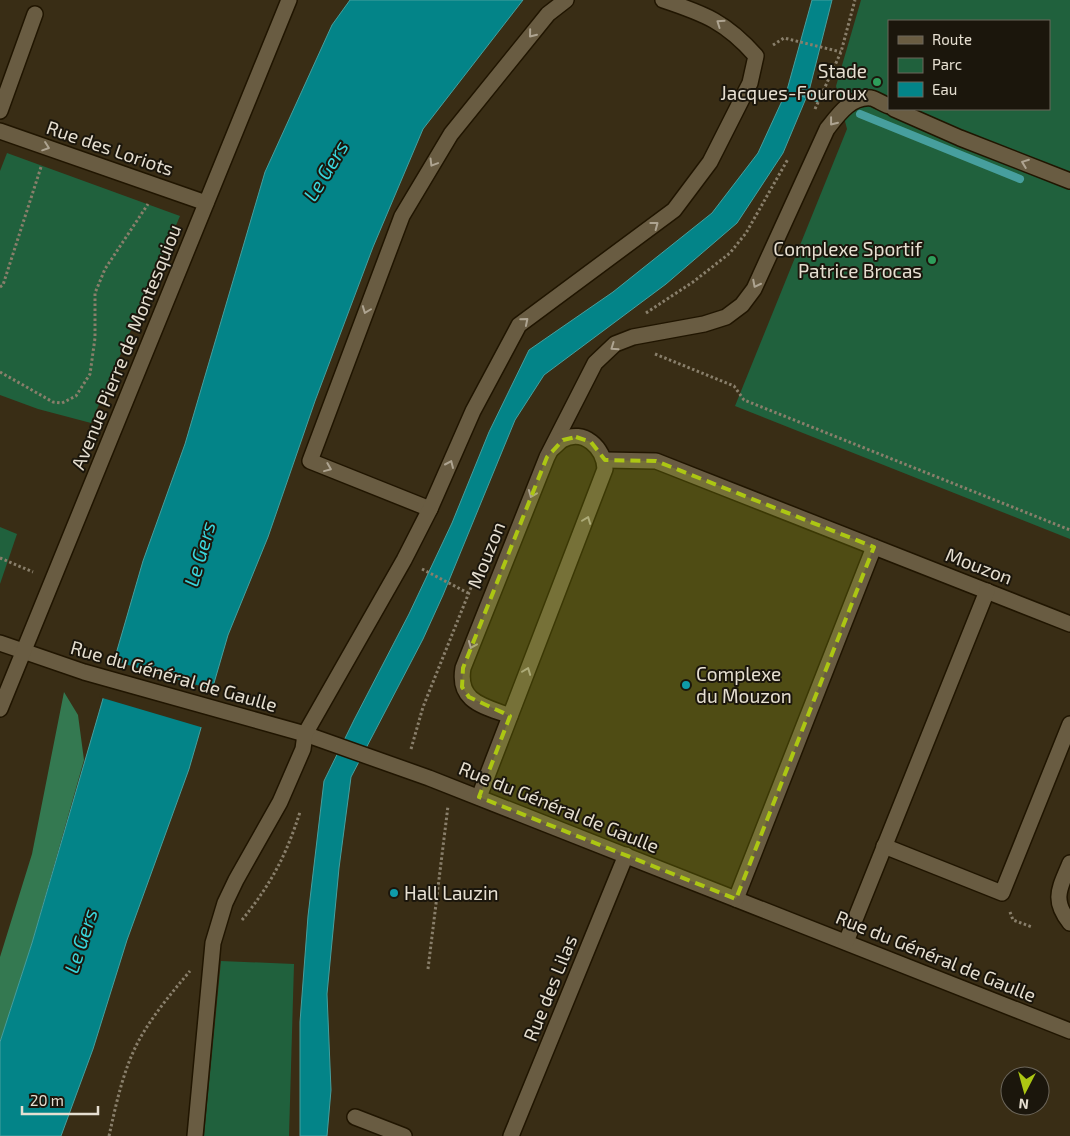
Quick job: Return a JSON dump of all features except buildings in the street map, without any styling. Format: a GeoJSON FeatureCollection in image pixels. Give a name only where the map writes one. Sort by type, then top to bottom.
{"type":"FeatureCollection","features":[{"type":"Feature","properties":{"kind":"street","name":"Avenue Pierre de Montesquiou"},"geometry":{"type":"LineString","coordinates":[[0,709],[289,0]]}},
{"type":"Feature","properties":{"kind":"street"},"geometry":{"type":"LineString","coordinates":[[430,509],[310,461],[402,216],[451,134],[548,14],[566,0]]}},
{"type":"Feature","properties":{"kind":"street"},"geometry":{"type":"LineString","coordinates":[[195,1136],[213,943],[225,903],[280,802],[303,749],[305,734],[404,560],[430,509],[473,411],[519,324],[674,210],[710,162],[750,83],[756,56],[739,37],[712,18],[663,0]]}},
{"type":"Feature","properties":{"kind":"street"},"geometry":{"type":"LineString","coordinates":[[0,111],[35,14]]}},
{"type":"Feature","properties":{"kind":"street"},"geometry":{"type":"LineString","coordinates":[[622,341],[632,337],[704,324],[726,317],[742,305],[754,289],[828,129],[843,110],[856,100],[871,98],[888,106]]}},
{"type":"Feature","properties":{"kind":"street"},"geometry":{"type":"LineString","coordinates":[[896,110],[960,138],[1070,181]]}},
{"type":"Feature","properties":{"kind":"street","name":"Rue des Loriots"},"geometry":{"type":"LineString","coordinates":[[0,131],[206,204]]}},
{"type":"Feature","properties":{"kind":"street","name":"Mouzon"},"geometry":{"type":"LineString","coordinates":[[510,716],[478,704],[469,698],[462,687],[463,668],[551,449],[595,363],[615,344],[622,341]]}},
{"type":"Feature","properties":{"kind":"street"},"geometry":{"type":"LineString","coordinates":[[479,797],[603,479],[605,460],[599,449],[591,442],[576,437],[563,440],[551,449]]}},
{"type":"Feature","properties":{"kind":"street","name":"Mouzon"},"geometry":{"type":"LineString","coordinates":[[605,460],[656,461],[1070,624]]}},
{"type":"Feature","properties":{"kind":"street"},"geometry":{"type":"LineString","coordinates":[[736,899],[874,547]]}},
{"type":"Feature","properties":{"kind":"street"},"geometry":{"type":"LineString","coordinates":[[846,942],[986,591]]}},
{"type":"Feature","properties":{"kind":"street","name":"Rue du Général de Gaulle"},"geometry":{"type":"LineString","coordinates":[[0,643],[84,672],[305,734],[451,786],[1070,1031]]}},
{"type":"Feature","properties":{"kind":"street"},"geometry":{"type":"LineString","coordinates":[[884,846],[1002,894],[1070,724]]}},
{"type":"Feature","properties":{"kind":"street","name":"Rue des Lilas"},"geometry":{"type":"LineString","coordinates":[[511,1136],[626,855]]}},
{"type":"Feature","properties":{"kind":"street"},"geometry":{"type":"LineString","coordinates":[[1070,863],[1058,894],[1060,907],[1070,923]]}},
{"type":"Feature","properties":{"kind":"street"},"geometry":{"type":"LineString","coordinates":[[355,1117],[404,1136]]}},
{"type":"Feature","properties":{"kind":"path"},"geometry":{"type":"LineString","coordinates":[[784,38],[841,52],[855,0]]}},
{"type":"Feature","properties":{"kind":"path"},"geometry":{"type":"LineString","coordinates":[[0,287],[3,285],[47,147]]}},
{"type":"Feature","properties":{"kind":"path"},"geometry":{"type":"LineString","coordinates":[[0,372],[53,402],[62,403],[76,396],[90,374],[95,338],[95,293],[105,270],[159,187]]}},
{"type":"Feature","properties":{"kind":"path"},"geometry":{"type":"LineString","coordinates":[[622,341],[734,386],[744,400],[1070,530]]}},
{"type":"Feature","properties":{"kind":"path"},"geometry":{"type":"LineString","coordinates":[[0,558],[53,579]]}},
{"type":"Feature","properties":{"kind":"path"},"geometry":{"type":"LineString","coordinates":[[425,571],[468,593]]}},
{"type":"Feature","properties":{"kind":"path"},"geometry":{"type":"LineString","coordinates":[[428,969],[451,786]]}},
{"type":"Feature","properties":{"kind":"path"},"geometry":{"type":"LineString","coordinates":[[1013,920],[1032,927]]}},
{"type":"Feature","properties":{"kind":"highlighted area"},"geometry":{"type":"Polygon","coordinates":[[[576,437],[591,442],[605,460],[656,461],[874,547],[736,899],[479,797],[510,716],[469,697],[462,687],[463,668],[547,457],[563,440],[576,437]]]}},
{"type":"Feature","properties":{"kind":"green space","name":"Complexe Sportif Patrice Brocas"},"geometry":{"type":"Polygon","coordinates":[[[861,0],[1070,0],[1070,539],[735,406],[847,129],[836,86],[861,0]]]}},
{"type":"Feature","properties":{"kind":"green space"},"geometry":{"type":"Polygon","coordinates":[[[7,153],[180,216],[91,423],[38,409],[0,395],[0,171],[7,153]]]}},
{"type":"Feature","properties":{"kind":"green space"},"geometry":{"type":"Polygon","coordinates":[[[0,527],[17,534],[0,584],[0,527]]]}},
{"type":"Feature","properties":{"kind":"green space"},"geometry":{"type":"Polygon","coordinates":[[[64,692],[78,715],[84,760],[32,943],[0,1042],[0,957],[32,854],[64,692]]]}},
{"type":"Feature","properties":{"kind":"green space"},"geometry":{"type":"Polygon","coordinates":[[[221,961],[294,964],[289,1136],[204,1136],[221,961]]]}},
{"type":"Feature","properties":{"kind":"water","name":"Le Gers"},"geometry":{"type":"Polygon","coordinates":[[[350,0],[523,0],[423,129],[373,247],[315,401],[268,537],[228,635],[189,769],[127,940],[93,1049],[61,1136],[0,1136],[0,1042],[32,943],[143,561],[185,444],[265,172],[332,25],[350,0]]]}},
{"type":"Feature","properties":{"kind":"water"},"geometry":{"type":"Polygon","coordinates":[[[812,0],[832,0],[809,91],[783,153],[737,223],[666,284],[544,375],[515,420],[423,639],[351,777],[339,868],[327,994],[331,1090],[327,1136],[300,1136],[300,1022],[308,916],[324,781],[409,614],[452,523],[489,432],[529,350],[613,292],[712,213],[758,153],[787,90],[812,0]]]}},
{"type":"Feature","properties":{"kind":"pier"},"geometry":{"type":"Polygon","coordinates":[[[111,660],[214,690],[204,728],[99,697],[111,660]]]}},
{"type":"Feature","properties":{"kind":"waterway"},"geometry":{"type":"LineString","coordinates":[[800,92],[817,98]]}},
{"type":"Feature","properties":{"kind":"waterway"},"geometry":{"type":"LineString","coordinates":[[860,114],[1020,179]]}},
{"type":"Feature","properties":{"kind":"place","name":"Stade Jacques-Fouroux"},"geometry":{"type":"Point","coordinates":[877,82]}},
{"type":"Feature","properties":{"kind":"place","name":"Complexe Sportif Patrice Brocas"},"geometry":{"type":"Point","coordinates":[932,260]}},
{"type":"Feature","properties":{"kind":"place","name":"Complexe du Mouzon"},"geometry":{"type":"Point","coordinates":[686,685]}},
{"type":"Feature","properties":{"kind":"place","name":"Hall Lauzin"},"geometry":{"type":"Point","coordinates":[394,893]}}]}
